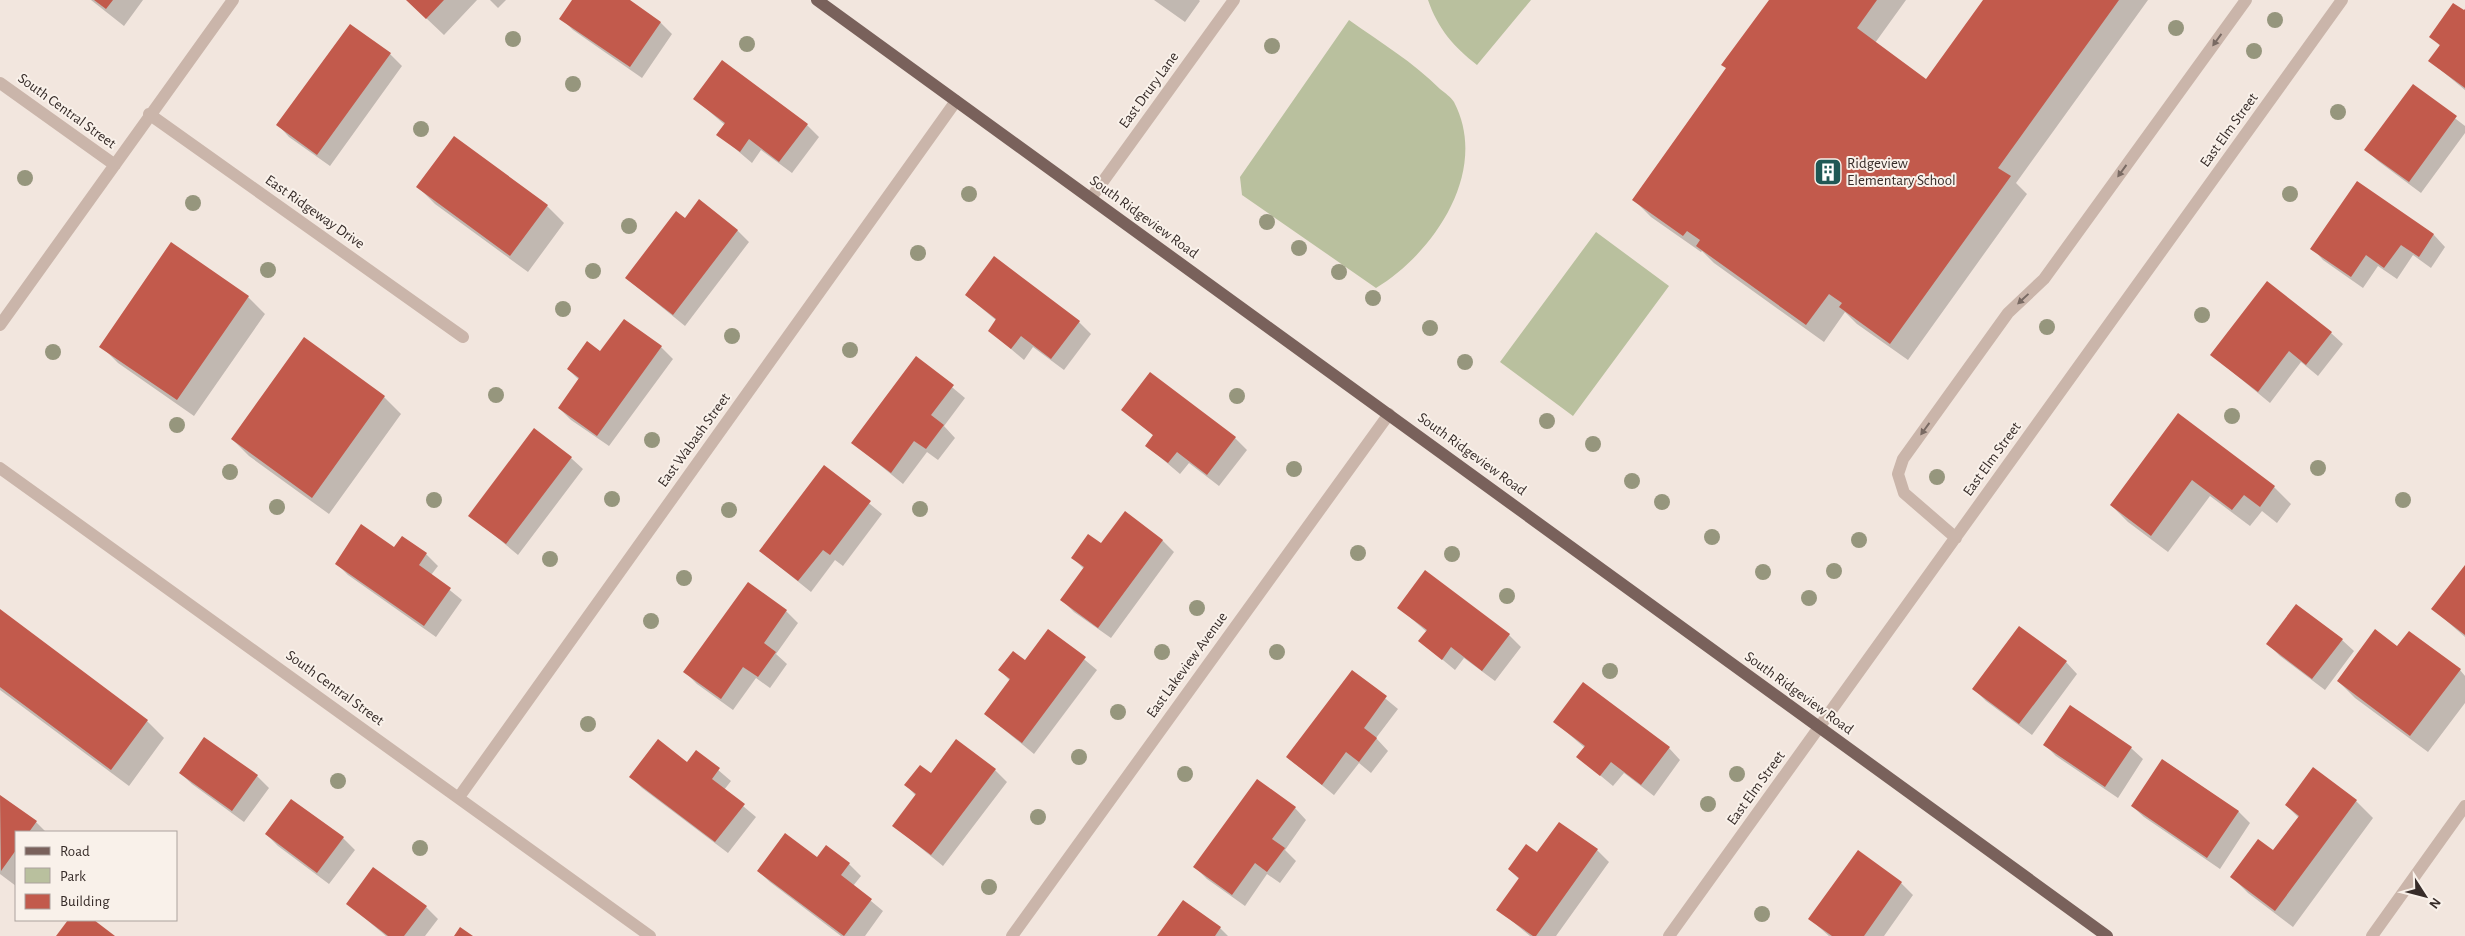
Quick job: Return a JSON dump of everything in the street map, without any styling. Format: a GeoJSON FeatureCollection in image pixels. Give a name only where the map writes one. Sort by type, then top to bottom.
{"type":"FeatureCollection","features":[{"type":"Feature","properties":{"kind":"main road","name":"South Ridgeview Road"},"geometry":{"type":"LineString","coordinates":[[817,0],[2107,936]]}},
{"type":"Feature","properties":{"kind":"street"},"geometry":{"type":"LineString","coordinates":[[0,325],[115,165],[149,114],[234,0]]}},
{"type":"Feature","properties":{"kind":"street","name":"East Drury Lane"},"geometry":{"type":"LineString","coordinates":[[1091,198],[1234,0]]}},
{"type":"Feature","properties":{"kind":"street"},"geometry":{"type":"LineString","coordinates":[[1956,538],[1904,493],[1898,474],[1903,460],[2008,313],[2044,279],[2246,0]]}},
{"type":"Feature","properties":{"kind":"street","name":"East Elm Street"},"geometry":{"type":"LineString","coordinates":[[1669,936],[2342,0]]}},
{"type":"Feature","properties":{"kind":"street","name":"South Central Street"},"geometry":{"type":"LineString","coordinates":[[0,83],[115,165]]}},
{"type":"Feature","properties":{"kind":"street","name":"East Wabash Street"},"geometry":{"type":"LineString","coordinates":[[459,798],[956,101]]}},
{"type":"Feature","properties":{"kind":"street","name":"East Ridgeway Drive"},"geometry":{"type":"LineString","coordinates":[[149,114],[463,337]]}},
{"type":"Feature","properties":{"kind":"street","name":"East Lakeview Avenue"},"geometry":{"type":"LineString","coordinates":[[1012,936],[1389,414]]}},
{"type":"Feature","properties":{"kind":"street","name":"South Central Street"},"geometry":{"type":"LineString","coordinates":[[0,468],[650,936]]}},
{"type":"Feature","properties":{"kind":"street"},"geometry":{"type":"LineString","coordinates":[[2372,936],[2465,806]]}},
{"type":"Feature","properties":{"kind":"green space"},"geometry":{"type":"Polygon","coordinates":[[[1428,0],[1531,0],[1477,65],[1448,37],[1437,20],[1428,0]]]}},
{"type":"Feature","properties":{"kind":"green space"},"geometry":{"type":"Polygon","coordinates":[[[1349,20],[1408,61],[1450,97],[1454,102],[1463,128],[1465,155],[1460,182],[1450,208],[1436,232],[1418,254],[1397,273],[1376,288],[1242,195],[1240,177],[1349,20]]]}},
{"type":"Feature","properties":{"kind":"green space"},"geometry":{"type":"Polygon","coordinates":[[[1596,232],[1669,286],[1573,416],[1500,362],[1596,232]]]}},
{"type":"Feature","properties":{"kind":"building"},"geometry":{"type":"Polygon","coordinates":[[[94,0],[113,0],[106,9],[94,0]]]}},
{"type":"Feature","properties":{"kind":"building"},"geometry":{"type":"Polygon","coordinates":[[[406,0],[444,0],[426,19],[406,0]]]}},
{"type":"Feature","properties":{"kind":"building"},"geometry":{"type":"Polygon","coordinates":[[[572,0],[630,0],[661,22],[630,67],[559,19],[572,0]]]}},
{"type":"Feature","properties":{"kind":"building","name":"Ridgeview Elementary School"},"geometry":{"type":"Polygon","coordinates":[[[1769,0],[1877,0],[1857,28],[1926,79],[1983,0],[2119,0],[1998,168],[2011,176],[1890,344],[1839,307],[1842,303],[1829,294],[1806,325],[1696,246],[1700,240],[1687,231],[1683,236],[1632,200],[1726,68],[1721,65],[1769,0]]]}},
{"type":"Feature","properties":{"kind":"building"},"geometry":{"type":"Polygon","coordinates":[[[2453,3],[2465,9],[2465,88],[2428,61],[2440,45],[2429,37],[2453,3]]]}},
{"type":"Feature","properties":{"kind":"building"},"geometry":{"type":"Polygon","coordinates":[[[350,24],[391,53],[317,155],[276,125],[350,24]]]}},
{"type":"Feature","properties":{"kind":"building"},"geometry":{"type":"Polygon","coordinates":[[[722,60],[808,124],[779,162],[749,139],[740,152],[716,135],[725,123],[693,99],[722,60]]]}},
{"type":"Feature","properties":{"kind":"building"},"geometry":{"type":"Polygon","coordinates":[[[2413,84],[2457,116],[2409,182],[2364,150],[2413,84]]]}},
{"type":"Feature","properties":{"kind":"building"},"geometry":{"type":"Polygon","coordinates":[[[454,136],[548,205],[510,256],[416,187],[454,136]]]}},
{"type":"Feature","properties":{"kind":"building"},"geometry":{"type":"Polygon","coordinates":[[[2357,181],[2434,234],[2419,257],[2401,245],[2384,268],[2366,255],[2351,277],[2310,249],[2357,181]]]}},
{"type":"Feature","properties":{"kind":"building"},"geometry":{"type":"Polygon","coordinates":[[[699,199],[738,230],[673,315],[625,278],[676,211],[685,218],[699,199]]]}},
{"type":"Feature","properties":{"kind":"building"},"geometry":{"type":"Polygon","coordinates":[[[171,242],[249,296],[177,400],[99,347],[171,242]]]}},
{"type":"Feature","properties":{"kind":"building"},"geometry":{"type":"Polygon","coordinates":[[[994,256],[1080,321],[1051,359],[1021,336],[1011,349],[988,331],[996,319],[965,295],[994,256]]]}},
{"type":"Feature","properties":{"kind":"building"},"geometry":{"type":"Polygon","coordinates":[[[2267,281],[2332,332],[2306,365],[2289,351],[2258,392],[2210,355],[2267,281]]]}},
{"type":"Feature","properties":{"kind":"building"},"geometry":{"type":"Polygon","coordinates":[[[624,319],[662,346],[597,436],[558,408],[579,378],[567,369],[587,341],[600,351],[624,319]]]}},
{"type":"Feature","properties":{"kind":"building"},"geometry":{"type":"Polygon","coordinates":[[[304,337],[385,396],[312,498],[231,439],[304,337]]]}},
{"type":"Feature","properties":{"kind":"building"},"geometry":{"type":"Polygon","coordinates":[[[916,356],[954,385],[931,415],[944,425],[926,449],[914,441],[891,473],[851,443],[916,356]]]}},
{"type":"Feature","properties":{"kind":"building"},"geometry":{"type":"Polygon","coordinates":[[[1150,372],[1236,437],[1207,475],[1177,452],[1168,463],[1145,446],[1153,435],[1121,410],[1150,372]]]}},
{"type":"Feature","properties":{"kind":"building"},"geometry":{"type":"Polygon","coordinates":[[[2178,413],[2275,486],[2260,507],[2244,495],[2232,510],[2192,480],[2151,536],[2110,505],[2178,413]]]}},
{"type":"Feature","properties":{"kind":"building"},"geometry":{"type":"Polygon","coordinates":[[[534,428],[572,457],[506,544],[468,516],[534,428]]]}},
{"type":"Feature","properties":{"kind":"building"},"geometry":{"type":"Polygon","coordinates":[[[824,465],[871,501],[830,555],[823,550],[798,581],[759,551],[824,465]]]}},
{"type":"Feature","properties":{"kind":"building"},"geometry":{"type":"Polygon","coordinates":[[[1125,511],[1163,540],[1098,628],[1060,600],[1084,567],[1071,558],[1088,534],[1101,543],[1125,511]]]}},
{"type":"Feature","properties":{"kind":"building"},"geometry":{"type":"Polygon","coordinates":[[[361,524],[394,547],[402,536],[427,553],[419,565],[451,588],[424,626],[335,564],[361,524]]]}},
{"type":"Feature","properties":{"kind":"building"},"geometry":{"type":"Polygon","coordinates":[[[2465,565],[2465,635],[2431,609],[2465,565]]]}},
{"type":"Feature","properties":{"kind":"building"},"geometry":{"type":"Polygon","coordinates":[[[1425,570],[1510,634],[1482,671],[1451,647],[1442,660],[1418,641],[1427,630],[1397,608],[1425,570]]]}},
{"type":"Feature","properties":{"kind":"building"},"geometry":{"type":"Polygon","coordinates":[[[748,582],[787,610],[764,643],[776,652],[758,677],[743,667],[721,699],[683,672],[748,582]]]}},
{"type":"Feature","properties":{"kind":"building"},"geometry":{"type":"Polygon","coordinates":[[[2296,604],[2343,639],[2312,679],[2266,644],[2296,604]]]}},
{"type":"Feature","properties":{"kind":"building"},"geometry":{"type":"Polygon","coordinates":[[[0,609],[148,720],[111,770],[0,687],[0,609]]]}},
{"type":"Feature","properties":{"kind":"building"},"geometry":{"type":"Polygon","coordinates":[[[2019,626],[2067,661],[2019,724],[1972,689],[2019,626]]]}},
{"type":"Feature","properties":{"kind":"building"},"geometry":{"type":"Polygon","coordinates":[[[1048,629],[1086,657],[1022,743],[984,714],[1010,679],[998,670],[1013,651],[1025,660],[1048,629]]]}},
{"type":"Feature","properties":{"kind":"building"},"geometry":{"type":"Polygon","coordinates":[[[2375,629],[2397,646],[2409,631],[2461,669],[2410,736],[2337,681],[2375,629]]]}},
{"type":"Feature","properties":{"kind":"building"},"geometry":{"type":"Polygon","coordinates":[[[1352,670],[1387,696],[1364,728],[1377,738],[1359,762],[1346,752],[1322,785],[1286,757],[1352,670]]]}},
{"type":"Feature","properties":{"kind":"building"},"geometry":{"type":"Polygon","coordinates":[[[1583,682],[1670,747],[1641,785],[1611,762],[1600,776],[1576,757],[1585,746],[1553,722],[1583,682]]]}},
{"type":"Feature","properties":{"kind":"building"},"geometry":{"type":"Polygon","coordinates":[[[2070,705],[2132,747],[2105,787],[2043,745],[2070,705]]]}},
{"type":"Feature","properties":{"kind":"building"},"geometry":{"type":"Polygon","coordinates":[[[204,737],[258,775],[232,811],[179,773],[204,737]]]}},
{"type":"Feature","properties":{"kind":"building"},"geometry":{"type":"Polygon","coordinates":[[[658,739],[687,762],[696,750],[720,768],[712,779],[745,804],[715,842],[629,777],[658,739]]]}},
{"type":"Feature","properties":{"kind":"building"},"geometry":{"type":"Polygon","coordinates":[[[956,739],[996,769],[931,855],[892,826],[916,794],[904,785],[920,765],[931,773],[956,739]]]}},
{"type":"Feature","properties":{"kind":"building"},"geometry":{"type":"Polygon","coordinates":[[[2162,759],[2239,811],[2207,858],[2131,806],[2162,759]]]}},
{"type":"Feature","properties":{"kind":"building"},"geometry":{"type":"Polygon","coordinates":[[[2313,767],[2357,800],[2275,911],[2230,877],[2258,839],[2273,850],[2299,816],[2285,805],[2313,767]]]}},
{"type":"Feature","properties":{"kind":"building"},"geometry":{"type":"Polygon","coordinates":[[[1257,779],[1296,807],[1272,839],[1285,848],[1267,872],[1255,863],[1232,895],[1193,867],[1257,779]]]}},
{"type":"Feature","properties":{"kind":"building"},"geometry":{"type":"Polygon","coordinates":[[[0,795],[37,821],[30,831],[15,831],[15,851],[1,871],[0,795]]]}},
{"type":"Feature","properties":{"kind":"building"},"geometry":{"type":"Polygon","coordinates":[[[291,799],[344,837],[317,873],[265,834],[291,799]]]}},
{"type":"Feature","properties":{"kind":"building"},"geometry":{"type":"Polygon","coordinates":[[[1559,822],[1598,849],[1536,936],[1533,936],[1496,910],[1519,878],[1508,869],[1526,844],[1537,852],[1559,822]]]}},
{"type":"Feature","properties":{"kind":"building"},"geometry":{"type":"Polygon","coordinates":[[[785,833],[817,857],[826,845],[850,863],[841,875],[872,899],[844,936],[757,871],[785,833]]]}},
{"type":"Feature","properties":{"kind":"building"},"geometry":{"type":"Polygon","coordinates":[[[1858,850],[1902,882],[1864,936],[1832,936],[1808,919],[1858,850]]]}},
{"type":"Feature","properties":{"kind":"building"},"geometry":{"type":"Polygon","coordinates":[[[373,867],[427,906],[404,936],[388,936],[346,904],[373,867]]]}},
{"type":"Feature","properties":{"kind":"building"},"geometry":{"type":"Polygon","coordinates":[[[1183,900],[1221,927],[1215,936],[1157,936],[1183,900]]]}},
{"type":"Feature","properties":{"kind":"building"},"geometry":{"type":"Polygon","coordinates":[[[67,921],[95,921],[115,936],[56,936],[67,921]]]}},
{"type":"Feature","properties":{"kind":"building"},"geometry":{"type":"Polygon","coordinates":[[[460,927],[473,936],[454,936],[460,927]]]}},
{"type":"Feature","properties":{"kind":"place","name":"Ridgeview Elementary School"},"geometry":{"type":"Point","coordinates":[1828,172]}}]}
